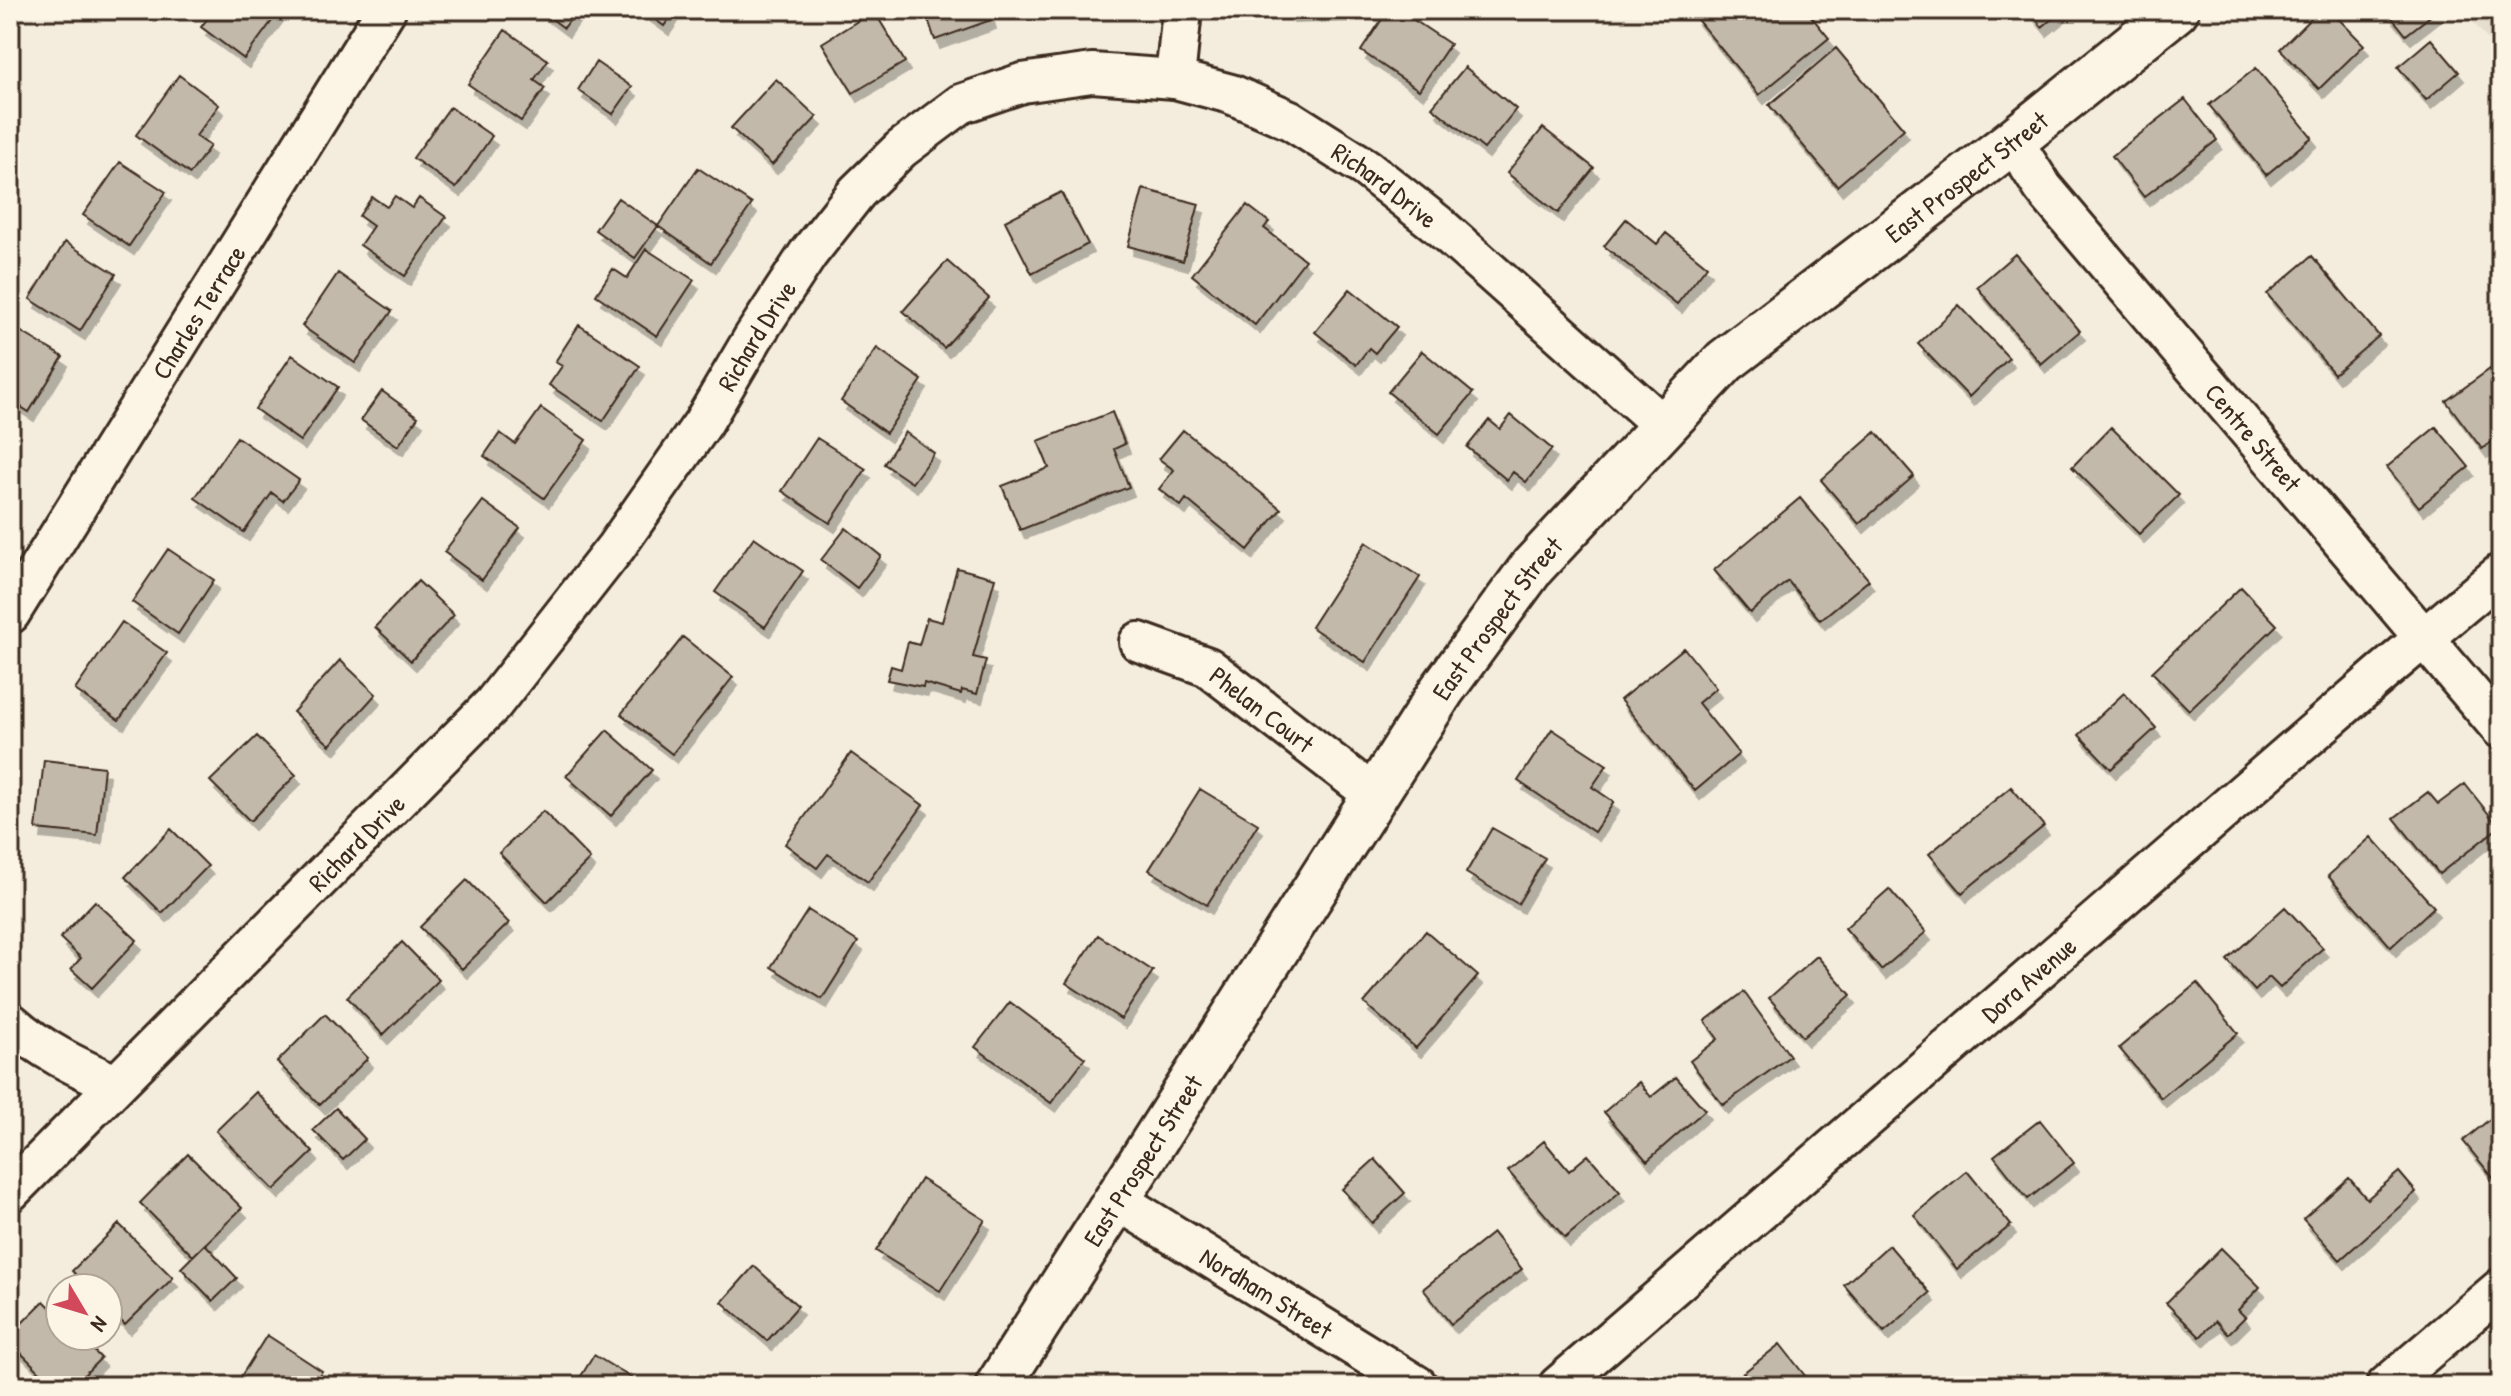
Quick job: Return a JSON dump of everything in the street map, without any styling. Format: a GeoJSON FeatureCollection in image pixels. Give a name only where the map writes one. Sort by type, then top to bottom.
{"type":"FeatureCollection","features":[{"type":"Feature","properties":{"kind":"street","name":"Charles Terrace"},"geometry":{"type":"LineString","coordinates":[[10,614],[386,10]]}},
{"type":"Feature","properties":{"kind":"street"},"geometry":{"type":"LineString","coordinates":[[1175,79],[1182,10]]}},
{"type":"Feature","properties":{"kind":"street","name":"East Prospect Street"},"geometry":{"type":"LineString","coordinates":[[998,1386],[1442,690],[1533,566],[1725,361],[2013,141],[2176,10]]}},
{"type":"Feature","properties":{"kind":"street","name":"Richard Drive"},"geometry":{"type":"LineString","coordinates":[[10,1192],[493,704],[616,547],[703,423],[808,254],[857,192],[901,149],[961,104],[1022,83],[1092,73],[1175,79],[1231,94],[1290,120],[1366,168],[1437,224],[1665,427]]}},
{"type":"Feature","properties":{"kind":"street","name":"Centre Street"},"geometry":{"type":"LineString","coordinates":[[2013,141],[2043,188],[2501,729]]}},
{"type":"Feature","properties":{"kind":"street","name":"Dora Avenue"},"geometry":{"type":"LineString","coordinates":[[1558,1386],[2501,573]]}},
{"type":"Feature","properties":{"kind":"street","name":"Phelan Court"},"geometry":{"type":"LineString","coordinates":[[1139,642],[1208,667],[1374,795]]}},
{"type":"Feature","properties":{"kind":"street"},"geometry":{"type":"LineString","coordinates":[[10,1022],[30,1041],[72,1065],[115,1084]]}},
{"type":"Feature","properties":{"kind":"street","name":"Nordham Street"},"geometry":{"type":"LineString","coordinates":[[1117,1200],[1418,1386]]}},
{"type":"Feature","properties":{"kind":"street"},"geometry":{"type":"LineString","coordinates":[[2386,1386],[2501,1288]]}},
{"type":"Feature","properties":{"kind":"shaded area"},"geometry":{"type":"Polygon","coordinates":[[[2463,10],[2501,10],[2501,56],[2463,10]]]}},
{"type":"Feature","properties":{"kind":"building"},"geometry":{"type":"Polygon","coordinates":[[[214,10],[280,10],[244,59],[201,27],[214,10]]]}},
{"type":"Feature","properties":{"kind":"building"},"geometry":{"type":"Polygon","coordinates":[[[540,10],[577,10],[564,28],[540,10]]]}},
{"type":"Feature","properties":{"kind":"building"},"geometry":{"type":"Polygon","coordinates":[[[642,10],[675,10],[664,26],[642,10]]]}},
{"type":"Feature","properties":{"kind":"building"},"geometry":{"type":"Polygon","coordinates":[[[925,10],[988,10],[991,20],[935,40],[925,10]]]}},
{"type":"Feature","properties":{"kind":"building"},"geometry":{"type":"Polygon","coordinates":[[[1289,10],[1349,10],[1349,12],[1289,14],[1289,10]]]}},
{"type":"Feature","properties":{"kind":"building"},"geometry":{"type":"Polygon","coordinates":[[[1388,10],[1399,10],[1450,44],[1419,90],[1361,51],[1388,10]]]}},
{"type":"Feature","properties":{"kind":"building"},"geometry":{"type":"Polygon","coordinates":[[[1702,10],[1806,10],[1829,38],[1759,95],[1694,16],[1702,10]]]}},
{"type":"Feature","properties":{"kind":"building"},"geometry":{"type":"Polygon","coordinates":[[[2028,10],[2063,10],[2042,27],[2028,10]]]}},
{"type":"Feature","properties":{"kind":"building"},"geometry":{"type":"Polygon","coordinates":[[[2319,10],[2330,10],[2364,45],[2319,89],[2280,49],[2319,10]]]}},
{"type":"Feature","properties":{"kind":"building"},"geometry":{"type":"Polygon","coordinates":[[[2386,10],[2438,10],[2406,35],[2386,10]]]}},
{"type":"Feature","properties":{"kind":"building"},"geometry":{"type":"Polygon","coordinates":[[[874,11],[905,62],[853,93],[822,43],[874,11]]]}},
{"type":"Feature","properties":{"kind":"building"},"geometry":{"type":"Polygon","coordinates":[[[505,30],[548,60],[534,80],[545,88],[521,121],[468,84],[505,30]]]}},
{"type":"Feature","properties":{"kind":"building"},"geometry":{"type":"Polygon","coordinates":[[[2431,39],[2459,72],[2426,100],[2398,67],[2431,39]]]}},
{"type":"Feature","properties":{"kind":"building"},"geometry":{"type":"Polygon","coordinates":[[[1836,48],[1904,129],[1837,186],[1769,105],[1836,48]]]}},
{"type":"Feature","properties":{"kind":"building"},"geometry":{"type":"Polygon","coordinates":[[[596,62],[632,87],[613,114],[578,90],[596,62]]]}},
{"type":"Feature","properties":{"kind":"building"},"geometry":{"type":"Polygon","coordinates":[[[1465,67],[1516,109],[1484,149],[1432,107],[1465,67]]]}},
{"type":"Feature","properties":{"kind":"building"},"geometry":{"type":"Polygon","coordinates":[[[2256,68],[2312,137],[2266,175],[2209,105],[2256,68]]]}},
{"type":"Feature","properties":{"kind":"building"},"geometry":{"type":"Polygon","coordinates":[[[179,75],[219,105],[196,136],[210,146],[190,174],[136,135],[179,75]]]}},
{"type":"Feature","properties":{"kind":"building"},"geometry":{"type":"Polygon","coordinates":[[[776,79],[817,117],[772,165],[731,128],[776,79]]]}},
{"type":"Feature","properties":{"kind":"building"},"geometry":{"type":"Polygon","coordinates":[[[2185,99],[2217,140],[2144,197],[2112,156],[2185,99]]]}},
{"type":"Feature","properties":{"kind":"building"},"geometry":{"type":"Polygon","coordinates":[[[450,107],[492,136],[456,188],[413,158],[450,107]]]}},
{"type":"Feature","properties":{"kind":"building"},"geometry":{"type":"Polygon","coordinates":[[[1543,128],[1594,168],[1558,213],[1507,173],[1543,128]]]}},
{"type":"Feature","properties":{"kind":"building"},"geometry":{"type":"Polygon","coordinates":[[[120,162],[166,192],[129,246],[83,215],[120,162]]]}},
{"type":"Feature","properties":{"kind":"building"},"geometry":{"type":"Polygon","coordinates":[[[698,168],[752,204],[711,263],[658,226],[698,168]]]}},
{"type":"Feature","properties":{"kind":"building"},"geometry":{"type":"Polygon","coordinates":[[[1143,189],[1199,204],[1183,261],[1128,246],[1143,189]]]}},
{"type":"Feature","properties":{"kind":"building"},"geometry":{"type":"Polygon","coordinates":[[[1061,192],[1088,244],[1032,274],[1005,221],[1061,192]]]}},
{"type":"Feature","properties":{"kind":"building"},"geometry":{"type":"Polygon","coordinates":[[[395,196],[412,208],[419,198],[446,217],[405,276],[360,245],[373,226],[359,216],[372,197],[387,207],[395,196]]]}},
{"type":"Feature","properties":{"kind":"building"},"geometry":{"type":"Polygon","coordinates":[[[618,198],[658,226],[635,258],[595,230],[618,198]]]}},
{"type":"Feature","properties":{"kind":"building"},"geometry":{"type":"Polygon","coordinates":[[[1247,205],[1269,222],[1264,228],[1305,260],[1255,325],[1192,275],[1247,205]]]}},
{"type":"Feature","properties":{"kind":"building"},"geometry":{"type":"Polygon","coordinates":[[[1626,219],[1657,244],[1666,233],[1707,266],[1677,304],[1604,246],[1626,219]]]}},
{"type":"Feature","properties":{"kind":"building"},"geometry":{"type":"Polygon","coordinates":[[[65,242],[116,274],[80,331],[30,299],[65,242]]]}},
{"type":"Feature","properties":{"kind":"building"},"geometry":{"type":"Polygon","coordinates":[[[646,249],[694,280],[657,336],[596,295],[613,269],[627,278],[646,249]]]}},
{"type":"Feature","properties":{"kind":"building"},"geometry":{"type":"Polygon","coordinates":[[[2015,254],[2080,331],[2041,364],[1977,287],[2015,254]]]}},
{"type":"Feature","properties":{"kind":"building"},"geometry":{"type":"Polygon","coordinates":[[[2312,256],[2379,336],[2334,374],[2267,294],[2312,256]]]}},
{"type":"Feature","properties":{"kind":"building"},"geometry":{"type":"Polygon","coordinates":[[[947,261],[989,298],[944,348],[903,311],[947,261]]]}},
{"type":"Feature","properties":{"kind":"building"},"geometry":{"type":"Polygon","coordinates":[[[338,273],[392,311],[355,363],[302,326],[338,273]]]}},
{"type":"Feature","properties":{"kind":"building"},"geometry":{"type":"Polygon","coordinates":[[[1350,289],[1397,327],[1375,353],[1369,348],[1356,365],[1315,332],[1350,289]]]}},
{"type":"Feature","properties":{"kind":"building"},"geometry":{"type":"Polygon","coordinates":[[[1959,305],[2009,358],[1969,397],[1918,344],[1959,305]]]}},
{"type":"Feature","properties":{"kind":"building"},"geometry":{"type":"Polygon","coordinates":[[[579,325],[640,366],[603,421],[549,385],[562,366],[555,362],[579,325]]]}},
{"type":"Feature","properties":{"kind":"building"},"geometry":{"type":"Polygon","coordinates":[[[15,328],[63,357],[29,412],[10,400],[10,336],[15,328]]]}},
{"type":"Feature","properties":{"kind":"building"},"geometry":{"type":"Polygon","coordinates":[[[877,348],[922,380],[886,433],[841,401],[877,348]]]}},
{"type":"Feature","properties":{"kind":"building"},"geometry":{"type":"Polygon","coordinates":[[[1422,351],[1473,393],[1439,434],[1388,392],[1422,351]]]}},
{"type":"Feature","properties":{"kind":"building"},"geometry":{"type":"Polygon","coordinates":[[[292,355],[338,387],[300,441],[255,409],[292,355]]]}},
{"type":"Feature","properties":{"kind":"building"},"geometry":{"type":"Polygon","coordinates":[[[2501,361],[2501,435],[2482,449],[2446,401],[2501,361]]]}},
{"type":"Feature","properties":{"kind":"building"},"geometry":{"type":"Polygon","coordinates":[[[382,391],[418,417],[398,446],[361,420],[382,391]]]}},
{"type":"Feature","properties":{"kind":"building"},"geometry":{"type":"Polygon","coordinates":[[[541,408],[586,440],[544,498],[484,456],[500,433],[515,444],[541,408]]]}},
{"type":"Feature","properties":{"kind":"building"},"geometry":{"type":"Polygon","coordinates":[[[1112,412],[1125,444],[1114,449],[1129,487],[1020,530],[1002,486],[1049,468],[1038,441],[1112,412]]]}},
{"type":"Feature","properties":{"kind":"building"},"geometry":{"type":"Polygon","coordinates":[[[1511,415],[1552,449],[1526,482],[1513,472],[1507,480],[1467,447],[1489,420],[1500,429],[1511,415]]]}},
{"type":"Feature","properties":{"kind":"building"},"geometry":{"type":"Polygon","coordinates":[[[2111,427],[2179,495],[2139,534],[2072,467],[2111,427]]]}},
{"type":"Feature","properties":{"kind":"building"},"geometry":{"type":"Polygon","coordinates":[[[2436,427],[2469,467],[2419,507],[2387,467],[2436,427]]]}},
{"type":"Feature","properties":{"kind":"building"},"geometry":{"type":"Polygon","coordinates":[[[1183,430],[1281,509],[1248,550],[1186,499],[1181,506],[1159,489],[1174,470],[1159,459],[1183,430]]]}},
{"type":"Feature","properties":{"kind":"building"},"geometry":{"type":"Polygon","coordinates":[[[905,432],[934,453],[912,483],[884,464],[905,432]]]}},
{"type":"Feature","properties":{"kind":"building"},"geometry":{"type":"Polygon","coordinates":[[[1876,432],[1914,476],[1859,524],[1821,480],[1876,432]]]}},
{"type":"Feature","properties":{"kind":"building"},"geometry":{"type":"Polygon","coordinates":[[[237,437],[299,480],[283,501],[272,493],[244,532],[195,498],[237,437]]]}},
{"type":"Feature","properties":{"kind":"building"},"geometry":{"type":"Polygon","coordinates":[[[817,438],[866,469],[830,523],[782,491],[817,438]]]}},
{"type":"Feature","properties":{"kind":"building"},"geometry":{"type":"Polygon","coordinates":[[[1800,498],[1869,580],[1820,620],[1788,581],[1750,613],[1714,570],[1800,498]]]}},
{"type":"Feature","properties":{"kind":"building"},"geometry":{"type":"Polygon","coordinates":[[[483,501],[520,528],[482,580],[444,552],[483,501]]]}},
{"type":"Feature","properties":{"kind":"building"},"geometry":{"type":"Polygon","coordinates":[[[846,528],[881,556],[857,588],[821,560],[846,528]]]}},
{"type":"Feature","properties":{"kind":"building"},"geometry":{"type":"Polygon","coordinates":[[[754,537],[803,571],[765,627],[715,592],[754,537]]]}},
{"type":"Feature","properties":{"kind":"building"},"geometry":{"type":"Polygon","coordinates":[[[1366,542],[1420,577],[1365,662],[1311,627],[1366,542]]]}},
{"type":"Feature","properties":{"kind":"building"},"geometry":{"type":"Polygon","coordinates":[[[168,549],[214,580],[178,634],[132,602],[168,549]]]}},
{"type":"Feature","properties":{"kind":"building"},"geometry":{"type":"Polygon","coordinates":[[[957,568],[995,578],[973,657],[986,660],[977,694],[962,690],[961,694],[924,683],[923,687],[887,680],[891,666],[901,669],[908,642],[919,645],[927,618],[942,622],[957,568]]]}},
{"type":"Feature","properties":{"kind":"building"},"geometry":{"type":"Polygon","coordinates":[[[418,581],[454,615],[411,661],[375,627],[418,581]]]}},
{"type":"Feature","properties":{"kind":"building"},"geometry":{"type":"Polygon","coordinates":[[[2241,587],[2277,625],[2189,710],[2152,672],[2241,587]]]}},
{"type":"Feature","properties":{"kind":"building"},"geometry":{"type":"Polygon","coordinates":[[[122,622],[167,653],[119,720],[75,690],[122,622]]]}},
{"type":"Feature","properties":{"kind":"building"},"geometry":{"type":"Polygon","coordinates":[[[683,637],[733,677],[672,754],[621,714],[683,637]]]}},
{"type":"Feature","properties":{"kind":"building"},"geometry":{"type":"Polygon","coordinates":[[[1684,648],[1716,688],[1698,703],[1739,754],[1695,791],[1620,700],[1684,648]]]}},
{"type":"Feature","properties":{"kind":"building"},"geometry":{"type":"Polygon","coordinates":[[[340,660],[376,694],[330,745],[293,712],[340,660]]]}},
{"type":"Feature","properties":{"kind":"building"},"geometry":{"type":"Polygon","coordinates":[[[2124,693],[2156,728],[2111,769],[2079,735],[2124,693]]]}},
{"type":"Feature","properties":{"kind":"building"},"geometry":{"type":"Polygon","coordinates":[[[1552,729],[1607,765],[1592,787],[1614,802],[1594,832],[1518,781],[1552,729]]]}},
{"type":"Feature","properties":{"kind":"building"},"geometry":{"type":"Polygon","coordinates":[[[607,730],[652,770],[611,816],[566,776],[607,730]]]}},
{"type":"Feature","properties":{"kind":"building"},"geometry":{"type":"Polygon","coordinates":[[[257,736],[296,775],[250,821],[210,781],[257,736]]]}},
{"type":"Feature","properties":{"kind":"building"},"geometry":{"type":"Polygon","coordinates":[[[851,753],[923,805],[868,882],[828,854],[817,868],[785,844],[851,753]]]}},
{"type":"Feature","properties":{"kind":"building"},"geometry":{"type":"Polygon","coordinates":[[[44,760],[104,767],[97,835],[36,829],[44,760]]]}},
{"type":"Feature","properties":{"kind":"building"},"geometry":{"type":"Polygon","coordinates":[[[2465,784],[2499,827],[2439,874],[2394,818],[2428,792],[2438,804],[2465,784]]]}},
{"type":"Feature","properties":{"kind":"building"},"geometry":{"type":"Polygon","coordinates":[[[2011,787],[2044,826],[1962,893],[1929,854],[2011,787]]]}},
{"type":"Feature","properties":{"kind":"building"},"geometry":{"type":"Polygon","coordinates":[[[1200,789],[1258,824],[1207,905],[1149,870],[1200,789]]]}},
{"type":"Feature","properties":{"kind":"building"},"geometry":{"type":"Polygon","coordinates":[[[543,811],[590,859],[547,902],[499,853],[543,811]]]}},
{"type":"Feature","properties":{"kind":"building"},"geometry":{"type":"Polygon","coordinates":[[[1492,828],[1545,858],[1518,904],[1466,873],[1492,828]]]}},
{"type":"Feature","properties":{"kind":"building"},"geometry":{"type":"Polygon","coordinates":[[[171,829],[208,866],[162,913],[125,877],[171,829]]]}},
{"type":"Feature","properties":{"kind":"building"},"geometry":{"type":"Polygon","coordinates":[[[2371,837],[2434,907],[2391,947],[2328,876],[2371,837]]]}},
{"type":"Feature","properties":{"kind":"building"},"geometry":{"type":"Polygon","coordinates":[[[467,880],[509,923],[462,969],[420,927],[467,880]]]}},
{"type":"Feature","properties":{"kind":"building"},"geometry":{"type":"Polygon","coordinates":[[[1889,889],[1926,932],[1881,970],[1845,928],[1889,889]]]}},
{"type":"Feature","properties":{"kind":"building"},"geometry":{"type":"Polygon","coordinates":[[[95,901],[137,940],[92,988],[71,969],[81,958],[60,938],[95,901]]]}},
{"type":"Feature","properties":{"kind":"building"},"geometry":{"type":"Polygon","coordinates":[[[2285,907],[2323,948],[2280,988],[2269,977],[2255,991],[2227,960],[2285,907]]]}},
{"type":"Feature","properties":{"kind":"building"},"geometry":{"type":"Polygon","coordinates":[[[808,910],[858,942],[822,999],[771,967],[808,910]]]}},
{"type":"Feature","properties":{"kind":"building"},"geometry":{"type":"Polygon","coordinates":[[[1426,931],[1478,976],[1416,1048],[1364,1003],[1426,931]]]}},
{"type":"Feature","properties":{"kind":"building"},"geometry":{"type":"Polygon","coordinates":[[[1098,935],[1153,971],[1121,1019],[1066,983],[1098,935]]]}},
{"type":"Feature","properties":{"kind":"building"},"geometry":{"type":"Polygon","coordinates":[[[402,942],[439,980],[383,1035],[347,997],[402,942]]]}},
{"type":"Feature","properties":{"kind":"building"},"geometry":{"type":"Polygon","coordinates":[[[1817,956],[1851,995],[1803,1037],[1769,998],[1817,956]]]}},
{"type":"Feature","properties":{"kind":"building"},"geometry":{"type":"Polygon","coordinates":[[[2197,983],[2238,1033],[2161,1098],[2119,1048],[2197,983]]]}},
{"type":"Feature","properties":{"kind":"building"},"geometry":{"type":"Polygon","coordinates":[[[1744,992],[1790,1056],[1723,1105],[1690,1061],[1718,1039],[1705,1021],[1744,992]]]}},
{"type":"Feature","properties":{"kind":"building"},"geometry":{"type":"Polygon","coordinates":[[[1010,1002],[1085,1058],[1051,1103],[975,1047],[1010,1002]]]}},
{"type":"Feature","properties":{"kind":"building"},"geometry":{"type":"Polygon","coordinates":[[[325,1014],[368,1058],[320,1105],[277,1062],[325,1014]]]}},
{"type":"Feature","properties":{"kind":"building"},"geometry":{"type":"Polygon","coordinates":[[[1676,1077],[1705,1110],[1647,1161],[1604,1112],[1639,1082],[1651,1097],[1676,1077]]]}},
{"type":"Feature","properties":{"kind":"building"},"geometry":{"type":"Polygon","coordinates":[[[256,1092],[313,1152],[274,1190],[216,1131],[256,1092]]]}},
{"type":"Feature","properties":{"kind":"building"},"geometry":{"type":"Polygon","coordinates":[[[336,1108],[365,1139],[343,1160],[313,1130],[336,1108]]]}},
{"type":"Feature","properties":{"kind":"building"},"geometry":{"type":"Polygon","coordinates":[[[2501,1110],[2501,1173],[2494,1179],[2463,1141],[2501,1110]]]}},
{"type":"Feature","properties":{"kind":"building"},"geometry":{"type":"Polygon","coordinates":[[[2040,1120],[2074,1163],[2028,1199],[1994,1156],[2040,1120]]]}},
{"type":"Feature","properties":{"kind":"building"},"geometry":{"type":"Polygon","coordinates":[[[1544,1141],[1569,1171],[1588,1155],[1620,1192],[1565,1238],[1508,1171],[1544,1141]]]}},
{"type":"Feature","properties":{"kind":"building"},"geometry":{"type":"Polygon","coordinates":[[[188,1154],[242,1208],[193,1256],[140,1203],[188,1154]]]}},
{"type":"Feature","properties":{"kind":"building"},"geometry":{"type":"Polygon","coordinates":[[[1375,1159],[1405,1193],[1372,1223],[1342,1189],[1375,1159]]]}},
{"type":"Feature","properties":{"kind":"building"},"geometry":{"type":"Polygon","coordinates":[[[1967,1171],[2011,1225],[1957,1269],[1914,1215],[1967,1171]]]}},
{"type":"Feature","properties":{"kind":"building"},"geometry":{"type":"Polygon","coordinates":[[[2399,1172],[2416,1192],[2340,1260],[2303,1219],[2349,1178],[2367,1199],[2399,1172]]]}},
{"type":"Feature","properties":{"kind":"building"},"geometry":{"type":"Polygon","coordinates":[[[921,1179],[985,1220],[940,1291],[876,1251],[921,1179]]]}},
{"type":"Feature","properties":{"kind":"building"},"geometry":{"type":"Polygon","coordinates":[[[119,1224],[173,1278],[125,1325],[124,1272],[72,1271],[119,1224]]]}},
{"type":"Feature","properties":{"kind":"building"},"geometry":{"type":"Polygon","coordinates":[[[1493,1233],[1522,1269],[1451,1324],[1423,1289],[1493,1233]]]}},
{"type":"Feature","properties":{"kind":"building"},"geometry":{"type":"Polygon","coordinates":[[[205,1244],[237,1278],[213,1301],[181,1268],[205,1244]]]}},
{"type":"Feature","properties":{"kind":"building"},"geometry":{"type":"Polygon","coordinates":[[[1889,1245],[1930,1293],[1884,1332],[1844,1285],[1889,1245]]]}},
{"type":"Feature","properties":{"kind":"building"},"geometry":{"type":"Polygon","coordinates":[[[2221,1248],[2260,1287],[2238,1310],[2245,1317],[2228,1334],[2216,1321],[2200,1337],[2166,1303],[2221,1248]]]}},
{"type":"Feature","properties":{"kind":"building"},"geometry":{"type":"Polygon","coordinates":[[[754,1266],[798,1306],[767,1341],[722,1302],[754,1266]]]}},
{"type":"Feature","properties":{"kind":"building"},"geometry":{"type":"Polygon","coordinates":[[[44,1301],[44,1352],[95,1352],[101,1358],[73,1386],[54,1386],[10,1342],[10,1335],[44,1301]]]}},
{"type":"Feature","properties":{"kind":"building"},"geometry":{"type":"Polygon","coordinates":[[[267,1335],[322,1371],[312,1386],[235,1386],[267,1335]]]}},
{"type":"Feature","properties":{"kind":"building"},"geometry":{"type":"Polygon","coordinates":[[[1780,1344],[1813,1386],[1736,1386],[1733,1381],[1780,1344]]]}},
{"type":"Feature","properties":{"kind":"building"},"geometry":{"type":"Polygon","coordinates":[[[594,1355],[643,1385],[575,1386],[594,1355]]]}}]}
